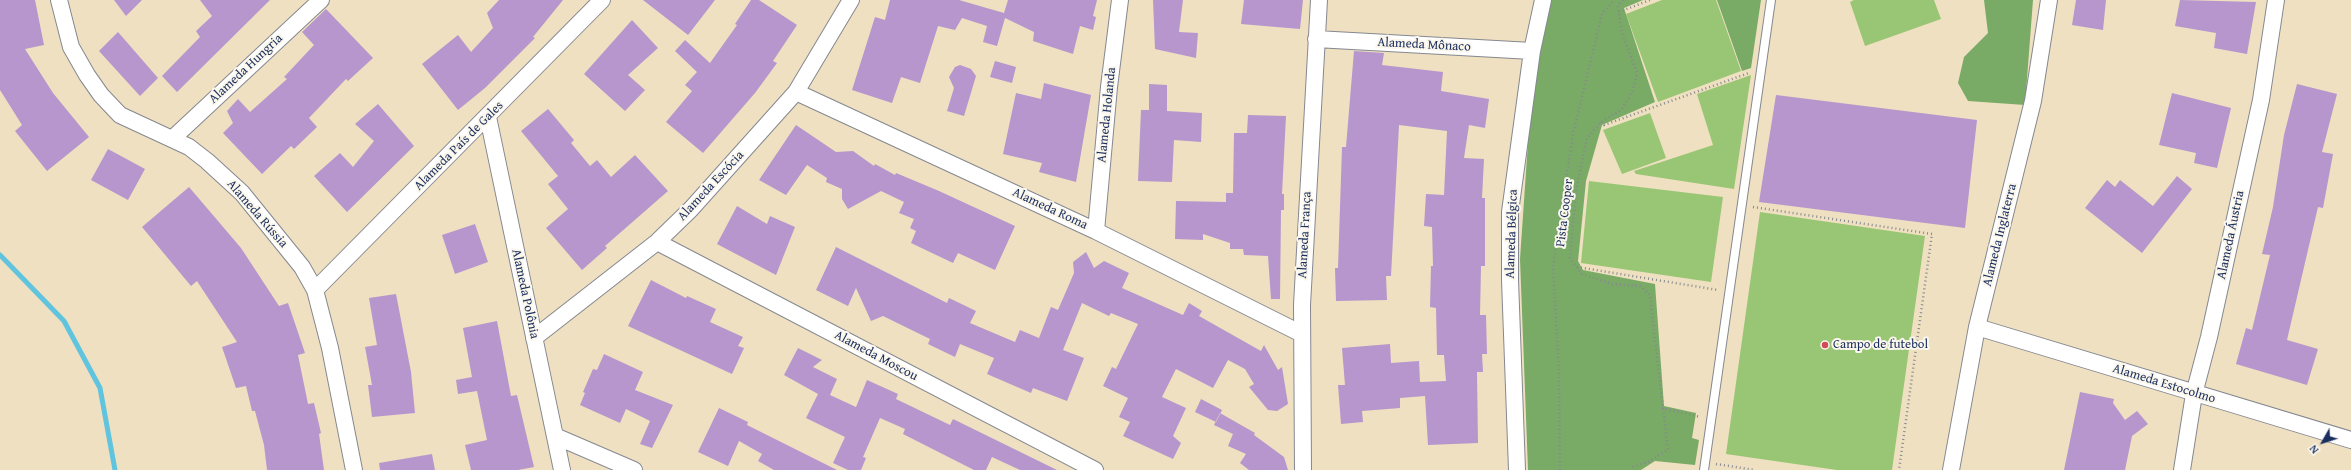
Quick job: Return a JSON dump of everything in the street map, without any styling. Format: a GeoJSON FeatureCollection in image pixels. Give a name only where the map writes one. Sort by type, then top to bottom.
{"type":"FeatureCollection","features":[{"type":"Feature","properties":{"kind":"street","name":"Alameda Rússia"},"geometry":{"type":"LineString","coordinates":[[59,0],[71,47],[87,75],[101,95],[120,115],[172,139],[207,161],[242,193],[302,267],[315,290],[330,348],[354,470]]}},
{"type":"Feature","properties":{"kind":"street","name":"Alameda Hungria"},"geometry":{"type":"LineString","coordinates":[[172,139],[321,0]]}},
{"type":"Feature","properties":{"kind":"street","name":"Alameda País de Gales"},"geometry":{"type":"LineString","coordinates":[[315,290],[488,117],[602,0]]}},
{"type":"Feature","properties":{"kind":"street","name":"Alameda Escócia"},"geometry":{"type":"LineString","coordinates":[[534,338],[657,242],[690,209],[796,92],[851,0]]}},
{"type":"Feature","properties":{"kind":"street","name":"Alameda Holanda"},"geometry":{"type":"LineString","coordinates":[[1096,231],[1109,87],[1120,0]]}},
{"type":"Feature","properties":{"kind":"street","name":"Alameda França"},"geometry":{"type":"LineString","coordinates":[[1303,470],[1302,334],[1316,39],[1320,0]]}},
{"type":"Feature","properties":{"kind":"street","name":"Alameda Bélgica"},"geometry":{"type":"LineString","coordinates":[[1517,470],[1510,280],[1510,212],[1532,51],[1543,0]]}},
{"type":"Feature","properties":{"kind":"street","name":"Alameda Inglaterra"},"geometry":{"type":"LineString","coordinates":[[1951,470],[1977,327],[2033,100],[2049,0]]}},
{"type":"Feature","properties":{"kind":"street","name":"Alameda Áustria"},"geometry":{"type":"LineString","coordinates":[[2182,470],[2194,394],[2209,337],[2261,100],[2276,0]]}},
{"type":"Feature","properties":{"kind":"street","name":"Alameda Mônaco"},"geometry":{"type":"LineString","coordinates":[[1316,39],[1532,51]]}},
{"type":"Feature","properties":{"kind":"street","name":"Alameda Roma"},"geometry":{"type":"LineString","coordinates":[[796,92],[1096,231],[1302,334]]}},
{"type":"Feature","properties":{"kind":"street","name":"Alameda Polônia"},"geometry":{"type":"LineString","coordinates":[[488,117],[562,470]]}},
{"type":"Feature","properties":{"kind":"street","name":"Alameda Moscou"},"geometry":{"type":"LineString","coordinates":[[657,242],[1095,470]]}},
{"type":"Feature","properties":{"kind":"street","name":"Alameda Estocolmo"},"geometry":{"type":"LineString","coordinates":[[1977,327],[2194,394],[2351,440]]}},
{"type":"Feature","properties":{"kind":"street"},"geometry":{"type":"LineString","coordinates":[[555,436],[634,470]]}},
{"type":"Feature","properties":{"kind":"lane"},"geometry":{"type":"LineString","coordinates":[[1705,466],[1710,419],[1770,0]]}},
{"type":"Feature","properties":{"kind":"path","name":"Pista Cooper"},"geometry":{"type":"LineString","coordinates":[[1560,470],[1559,372],[1553,266],[1572,134],[1602,14],[1614,0]]}},
{"type":"Feature","properties":{"kind":"path","name":"Pista Cooper"},"geometry":{"type":"LineString","coordinates":[[1577,267],[1570,258],[1576,191],[1587,138],[1601,122],[1622,109],[1633,90],[1637,73],[1622,33],[1618,6],[1623,0]]}},
{"type":"Feature","properties":{"kind":"path"},"geometry":{"type":"LineString","coordinates":[[1619,12],[1650,0]]}},
{"type":"Feature","properties":{"kind":"path"},"geometry":{"type":"LineString","coordinates":[[1601,122],[1604,125],[1761,68]]}},
{"type":"Feature","properties":{"kind":"path"},"geometry":{"type":"LineString","coordinates":[[1741,205],[1932,234],[1900,470]]}},
{"type":"Feature","properties":{"kind":"path"},"geometry":{"type":"LineString","coordinates":[[1577,267],[1729,291]]}},
{"type":"Feature","properties":{"kind":"path"},"geometry":{"type":"LineString","coordinates":[[1577,267],[1582,274],[1612,284],[1640,286],[1650,295],[1668,450],[1650,461],[1633,467],[1632,470]]}},
{"type":"Feature","properties":{"kind":"path"},"geometry":{"type":"LineString","coordinates":[[1662,408],[1710,419]]}},
{"type":"Feature","properties":{"kind":"path"},"geometry":{"type":"LineString","coordinates":[[1705,466],[1755,470]]}},
{"type":"Feature","properties":{"kind":"green space"},"geometry":{"type":"Polygon","coordinates":[[[1547,0],[1643,0],[1624,8],[1655,102],[1602,125],[1586,181],[1578,261],[1583,270],[1655,284],[1664,406],[1696,413],[1692,438],[1699,440],[1695,465],[1655,461],[1641,470],[1528,470],[1520,259],[1531,99],[1547,0]]]}},
{"type":"Feature","properties":{"kind":"green space"},"geometry":{"type":"Polygon","coordinates":[[[1662,0],[1716,0],[1741,71],[1658,102],[1626,14],[1662,0]]]}},
{"type":"Feature","properties":{"kind":"green space"},"geometry":{"type":"Polygon","coordinates":[[[1717,0],[1761,0],[1751,68],[1742,71],[1717,0]]]}},
{"type":"Feature","properties":{"kind":"green space"},"geometry":{"type":"Polygon","coordinates":[[[1854,0],[1934,0],[1941,19],[1865,46],[1850,2],[1854,0]]]}},
{"type":"Feature","properties":{"kind":"green space"},"geometry":{"type":"Polygon","coordinates":[[[1984,0],[2033,0],[2025,105],[1968,101],[1958,83],[1964,57],[1988,33],[1984,0]]]}},
{"type":"Feature","properties":{"kind":"green space"},"geometry":{"type":"Polygon","coordinates":[[[1751,75],[1734,189],[1636,174],[1634,171],[1713,145],[1697,94],[1751,75]]]}},
{"type":"Feature","properties":{"kind":"green space"},"geometry":{"type":"Polygon","coordinates":[[[1650,113],[1666,158],[1622,174],[1603,130],[1650,113]]]}},
{"type":"Feature","properties":{"kind":"green space"},"geometry":{"type":"Polygon","coordinates":[[[1589,181],[1723,197],[1711,282],[1581,263],[1589,181]]]}},
{"type":"Feature","properties":{"kind":"green space","name":"Campo de futebol"},"geometry":{"type":"Polygon","coordinates":[[[1760,212],[1925,236],[1892,470],[1837,470],[1726,454],[1760,212]]]}},
{"type":"Feature","properties":{"kind":"building"},"geometry":{"type":"Polygon","coordinates":[[[0,0],[35,0],[44,45],[25,49],[53,93],[89,137],[47,171],[15,131],[22,125],[0,90],[0,0]]]}},
{"type":"Feature","properties":{"kind":"building"},"geometry":{"type":"Polygon","coordinates":[[[114,0],[142,0],[126,16],[114,0]]]}},
{"type":"Feature","properties":{"kind":"building"},"geometry":{"type":"Polygon","coordinates":[[[200,0],[270,0],[177,92],[162,76],[200,37],[196,31],[212,16],[200,0]]]}},
{"type":"Feature","properties":{"kind":"building"},"geometry":{"type":"Polygon","coordinates":[[[499,0],[563,0],[533,37],[535,38],[485,88],[458,110],[422,64],[458,35],[471,52],[493,28],[487,13],[499,0]]]}},
{"type":"Feature","properties":{"kind":"building"},"geometry":{"type":"Polygon","coordinates":[[[643,0],[715,0],[688,35],[643,0]]]}},
{"type":"Feature","properties":{"kind":"building"},"geometry":{"type":"Polygon","coordinates":[[[751,0],[759,0],[797,25],[773,61],[777,63],[755,93],[703,153],[666,122],[692,91],[685,85],[697,72],[675,51],[685,40],[710,63],[737,25],[735,24],[751,0]]]}},
{"type":"Feature","properties":{"kind":"building"},"geometry":{"type":"Polygon","coordinates":[[[890,0],[959,0],[1004,13],[1008,0],[1097,0],[1093,16],[1096,17],[1093,30],[1080,26],[1073,54],[1033,41],[1034,32],[1005,18],[997,46],[983,42],[987,26],[962,18],[955,30],[938,26],[920,83],[901,77],[892,103],[852,90],[875,17],[885,20],[890,0]]]}},
{"type":"Feature","properties":{"kind":"building"},"geometry":{"type":"Polygon","coordinates":[[[1153,0],[1183,0],[1179,32],[1198,33],[1196,58],[1155,49],[1153,0]]]}},
{"type":"Feature","properties":{"kind":"building"},"geometry":{"type":"Polygon","coordinates":[[[1244,0],[1303,0],[1300,29],[1241,24],[1244,0]]]}},
{"type":"Feature","properties":{"kind":"building"},"geometry":{"type":"Polygon","coordinates":[[[2076,0],[2106,0],[2103,30],[2072,25],[2076,0]]]}},
{"type":"Feature","properties":{"kind":"building"},"geometry":{"type":"Polygon","coordinates":[[[2180,0],[2256,2],[2247,54],[2214,48],[2216,33],[2175,26],[2180,0]]]}},
{"type":"Feature","properties":{"kind":"building"},"geometry":{"type":"Polygon","coordinates":[[[326,9],[373,58],[348,81],[346,79],[309,118],[317,127],[294,149],[291,146],[262,174],[223,133],[233,123],[227,111],[238,99],[250,112],[287,79],[284,77],[314,45],[302,32],[326,9]]]}},
{"type":"Feature","properties":{"kind":"building"},"geometry":{"type":"Polygon","coordinates":[[[632,20],[658,48],[628,75],[645,90],[625,111],[584,74],[632,20]]]}},
{"type":"Feature","properties":{"kind":"building"},"geometry":{"type":"Polygon","coordinates":[[[118,32],[158,78],[140,96],[99,51],[118,32]]]}},
{"type":"Feature","properties":{"kind":"building"},"geometry":{"type":"Polygon","coordinates":[[[1354,51],[1384,53],[1382,65],[1443,72],[1441,91],[1489,99],[1485,128],[1469,125],[1464,158],[1484,159],[1482,198],[1485,198],[1485,266],[1481,266],[1480,315],[1486,315],[1487,354],[1482,354],[1483,372],[1477,372],[1478,443],[1428,445],[1425,396],[1400,398],[1400,408],[1362,411],[1363,422],[1341,424],[1338,385],[1345,385],[1342,348],[1390,344],[1391,363],[1419,361],[1420,382],[1446,381],[1444,355],[1437,355],[1436,308],[1430,307],[1431,266],[1433,266],[1432,227],[1424,226],[1426,194],[1444,195],[1447,131],[1399,125],[1391,276],[1386,276],[1387,300],[1336,301],[1335,268],[1338,268],[1342,147],[1346,147],[1354,51]]]}},
{"type":"Feature","properties":{"kind":"building"},"geometry":{"type":"Polygon","coordinates":[[[995,61],[1016,67],[1012,83],[990,77],[995,61]]]}},
{"type":"Feature","properties":{"kind":"building"},"geometry":{"type":"Polygon","coordinates":[[[960,65],[971,69],[976,76],[964,116],[947,111],[954,88],[949,77],[955,67],[960,65]]]}},
{"type":"Feature","properties":{"kind":"building"},"geometry":{"type":"Polygon","coordinates":[[[1044,83],[1091,95],[1076,182],[1039,172],[1042,163],[1003,154],[1016,93],[1041,99],[1044,83]]]}},
{"type":"Feature","properties":{"kind":"building"},"geometry":{"type":"Polygon","coordinates":[[[1149,84],[1167,85],[1167,111],[1202,113],[1201,142],[1174,140],[1172,182],[1138,181],[1141,110],[1149,110],[1149,84]]]}},
{"type":"Feature","properties":{"kind":"building"},"geometry":{"type":"Polygon","coordinates":[[[2297,84],[2337,94],[2322,152],[2333,154],[2323,208],[2318,207],[2287,340],[2318,349],[2307,385],[2236,364],[2246,328],[2252,330],[2270,255],[2262,254],[2273,207],[2284,135],[2297,84]]]}},
{"type":"Feature","properties":{"kind":"building"},"geometry":{"type":"Polygon","coordinates":[[[2172,93],[2231,108],[2217,168],[2194,163],[2196,153],[2159,145],[2172,93]]]}},
{"type":"Feature","properties":{"kind":"building"},"geometry":{"type":"Polygon","coordinates":[[[1776,95],[1977,120],[1965,228],[1759,202],[1776,95]]]}},
{"type":"Feature","properties":{"kind":"building"},"geometry":{"type":"Polygon","coordinates":[[[378,104],[414,146],[347,212],[314,176],[340,153],[353,167],[374,141],[355,124],[378,104]]]}},
{"type":"Feature","properties":{"kind":"building"},"geometry":{"type":"Polygon","coordinates":[[[548,109],[574,140],[571,143],[590,166],[597,160],[611,177],[635,155],[668,191],[605,246],[607,248],[582,270],[546,228],[568,209],[548,184],[558,176],[521,131],[548,109]]]}},
{"type":"Feature","properties":{"kind":"building"},"geometry":{"type":"Polygon","coordinates":[[[1248,115],[1286,116],[1282,194],[1284,194],[1284,210],[1281,210],[1280,299],[1271,299],[1268,256],[1244,255],[1243,249],[1230,249],[1230,243],[1203,234],[1203,240],[1175,239],[1176,201],[1226,202],[1226,193],[1233,193],[1234,133],[1247,133],[1248,115]]]}},
{"type":"Feature","properties":{"kind":"building"},"geometry":{"type":"Polygon","coordinates":[[[796,125],[836,152],[853,151],[874,166],[875,164],[895,175],[896,173],[939,191],[1015,226],[995,270],[958,253],[953,263],[911,243],[916,231],[910,228],[914,219],[899,213],[904,202],[881,191],[848,209],[842,199],[842,189],[826,182],[827,178],[807,165],[786,195],[759,180],[796,125]]]}},
{"type":"Feature","properties":{"kind":"building"},"geometry":{"type":"Polygon","coordinates":[[[108,149],[145,169],[128,200],[91,180],[108,149]]]}},
{"type":"Feature","properties":{"kind":"building"},"geometry":{"type":"Polygon","coordinates":[[[2177,176],[2192,189],[2142,253],[2085,208],[2107,180],[2115,187],[2120,180],[2153,206],[2177,176]]]}},
{"type":"Feature","properties":{"kind":"building"},"geometry":{"type":"Polygon","coordinates":[[[189,187],[241,248],[279,306],[288,303],[305,353],[298,355],[308,404],[314,403],[321,433],[319,434],[324,470],[267,470],[264,445],[255,411],[252,411],[246,386],[236,388],[222,347],[237,342],[197,281],[191,286],[142,227],[189,187]]]}},
{"type":"Feature","properties":{"kind":"building"},"geometry":{"type":"Polygon","coordinates":[[[737,206],[767,224],[770,216],[795,227],[776,275],[717,244],[737,206]]]}},
{"type":"Feature","properties":{"kind":"building"},"geometry":{"type":"Polygon","coordinates":[[[475,224],[488,262],[455,274],[442,235],[475,224]]]}},
{"type":"Feature","properties":{"kind":"building"},"geometry":{"type":"Polygon","coordinates":[[[836,247],[947,303],[949,298],[976,311],[970,323],[1015,342],[1020,330],[1039,338],[1051,307],[1058,310],[1074,273],[1073,262],[1086,252],[1094,268],[1104,261],[1129,273],[1122,288],[1183,315],[1189,303],[1202,311],[1199,316],[1261,351],[1264,345],[1278,370],[1282,367],[1288,404],[1277,411],[1268,410],[1249,387],[1254,384],[1245,369],[1228,360],[1213,388],[1176,369],[1162,397],[1186,408],[1173,436],[1181,443],[1173,459],[1123,436],[1130,422],[1119,417],[1128,398],[1103,386],[1112,367],[1116,369],[1138,324],[1111,313],[1109,316],[1082,303],[1063,350],[1084,358],[1067,401],[1033,388],[1031,393],[987,374],[994,358],[960,344],[955,357],[928,344],[930,339],[883,316],[871,321],[856,288],[848,306],[816,290],[836,247]]]}},
{"type":"Feature","properties":{"kind":"building"},"geometry":{"type":"Polygon","coordinates":[[[651,280],[686,298],[687,296],[716,309],[710,322],[743,337],[738,346],[744,348],[732,374],[628,326],[651,280]]]}},
{"type":"Feature","properties":{"kind":"building"},"geometry":{"type":"Polygon","coordinates":[[[396,294],[411,372],[415,413],[372,417],[368,385],[372,385],[365,347],[377,345],[369,298],[396,294]]]}},
{"type":"Feature","properties":{"kind":"building"},"geometry":{"type":"Polygon","coordinates":[[[497,321],[511,396],[517,395],[534,467],[518,470],[471,470],[465,445],[487,440],[477,391],[458,394],[456,380],[472,377],[463,328],[497,321]]]}},
{"type":"Feature","properties":{"kind":"building"},"geometry":{"type":"Polygon","coordinates":[[[798,348],[822,360],[813,367],[837,379],[830,395],[856,407],[867,380],[898,394],[896,399],[950,425],[953,419],[1057,470],[1020,470],[992,457],[986,470],[974,470],[903,434],[905,429],[880,418],[863,457],[866,458],[861,470],[848,470],[833,463],[845,437],[806,418],[818,394],[784,375],[798,348]]]}},
{"type":"Feature","properties":{"kind":"building"},"geometry":{"type":"Polygon","coordinates":[[[604,354],[643,372],[635,390],[673,405],[652,448],[640,444],[650,421],[626,409],[620,423],[580,405],[585,393],[583,392],[593,369],[597,370],[604,354]]]}},
{"type":"Feature","properties":{"kind":"building"},"geometry":{"type":"Polygon","coordinates":[[[2080,392],[2114,399],[2113,403],[2125,420],[2137,411],[2148,424],[2132,436],[2125,470],[2064,470],[2080,392]]]}},
{"type":"Feature","properties":{"kind":"building"},"geometry":{"type":"Polygon","coordinates":[[[1201,399],[1222,410],[1216,422],[1195,412],[1201,399]]]}},
{"type":"Feature","properties":{"kind":"building"},"geometry":{"type":"Polygon","coordinates":[[[719,408],[748,422],[747,425],[837,470],[774,470],[758,461],[762,454],[739,441],[728,466],[698,452],[719,408]]]}},
{"type":"Feature","properties":{"kind":"building"},"geometry":{"type":"Polygon","coordinates":[[[1220,413],[1255,433],[1254,435],[1284,457],[1288,470],[1249,470],[1240,463],[1246,454],[1228,446],[1233,434],[1214,425],[1220,413]]]}},
{"type":"Feature","properties":{"kind":"building"},"geometry":{"type":"Polygon","coordinates":[[[432,454],[435,470],[380,470],[379,463],[432,454]]]}},
{"type":"Feature","properties":{"kind":"waterway"},"geometry":{"type":"LineString","coordinates":[[0,255],[64,321],[100,388],[115,470]]}},
{"type":"Feature","properties":{"kind":"place","name":"Campo de futebol"},"geometry":{"type":"Point","coordinates":[1825,345]}}]}
